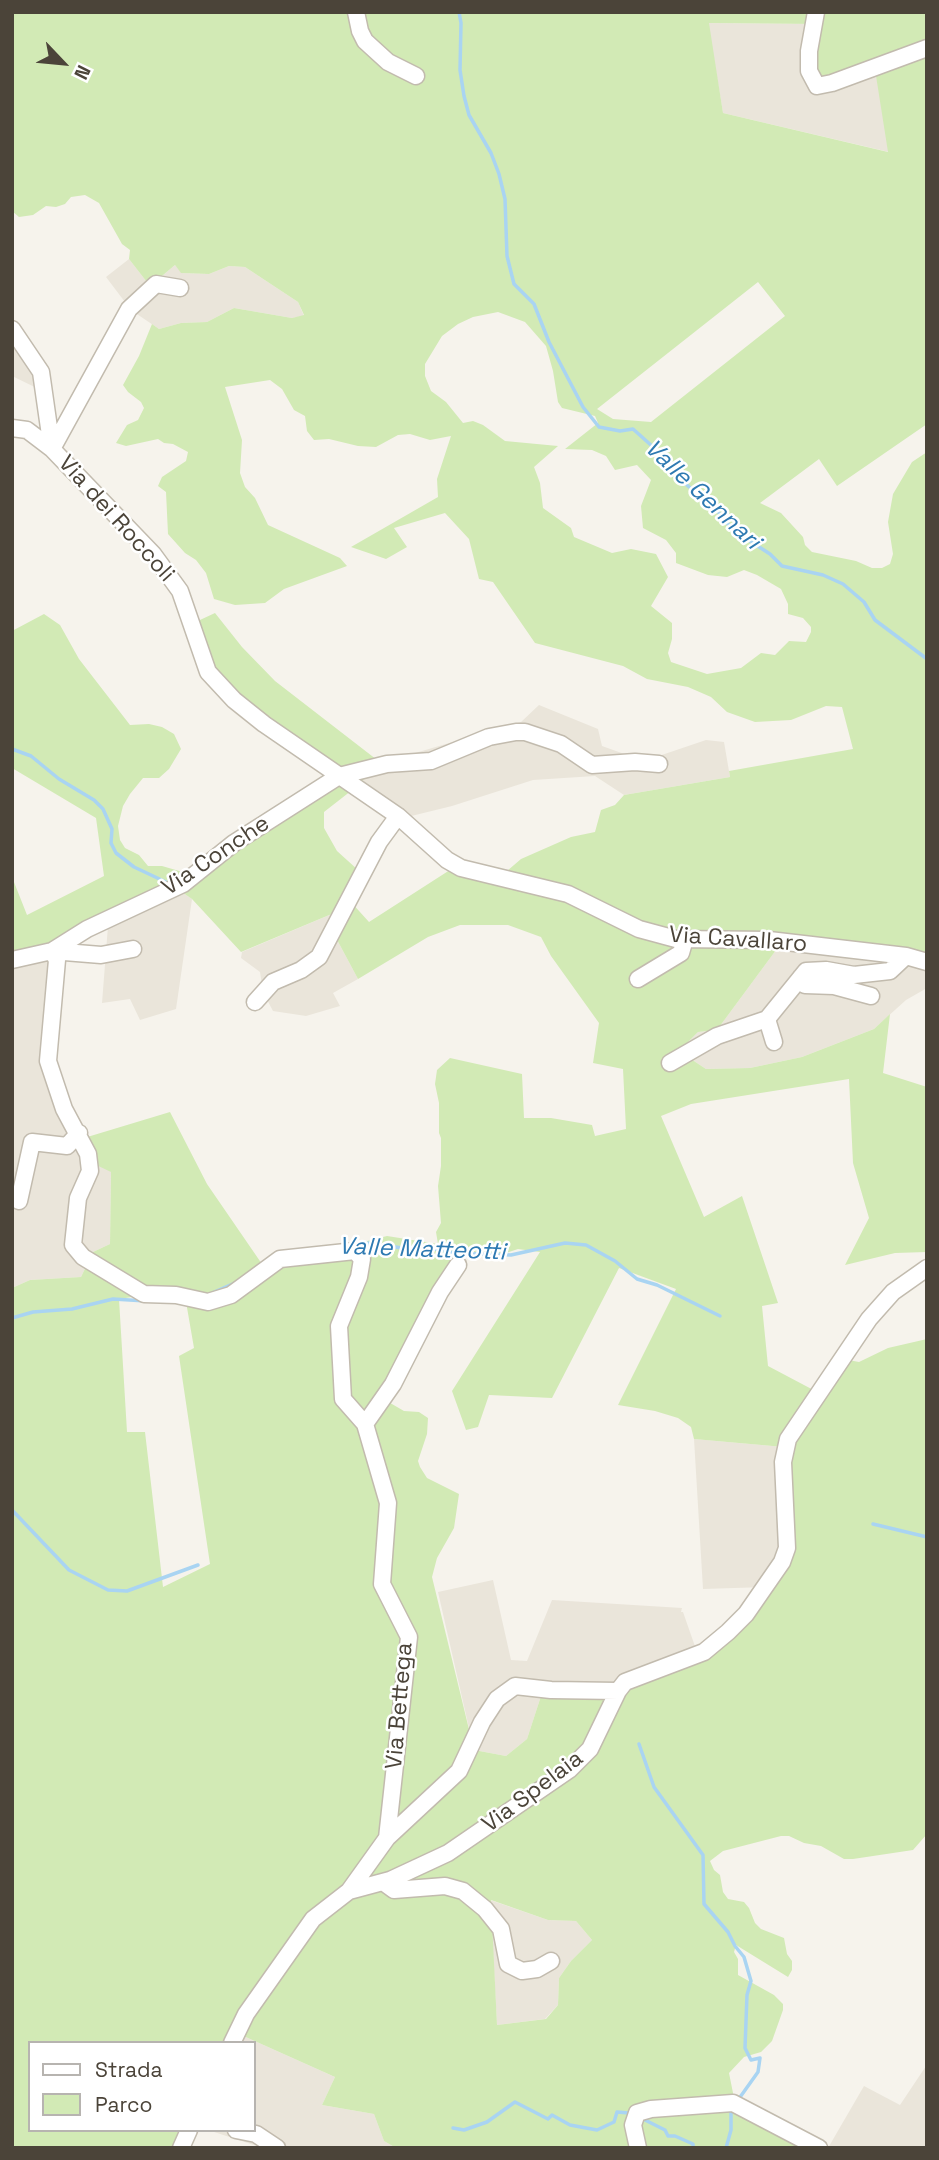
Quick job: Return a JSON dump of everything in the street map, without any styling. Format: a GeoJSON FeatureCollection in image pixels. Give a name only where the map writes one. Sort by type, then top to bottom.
{"type":"FeatureCollection","features":[{"type":"Feature","properties":{"kind":"street"},"geometry":{"type":"LineString","coordinates":[[356,12],[360,32],[365,41],[388,62],[416,76]]}},
{"type":"Feature","properties":{"kind":"street"},"geometry":{"type":"LineString","coordinates":[[816,12],[808,51],[809,71],[817,86],[927,48]]}},
{"type":"Feature","properties":{"kind":"street"},"geometry":{"type":"LineString","coordinates":[[52,449],[129,309],[156,284],[180,288]]}},
{"type":"Feature","properties":{"kind":"street"},"geometry":{"type":"LineString","coordinates":[[12,329],[41,372],[52,449]]}},
{"type":"Feature","properties":{"kind":"street","name":"Via dei Roccoli"},"geometry":{"type":"LineString","coordinates":[[12,428],[27,430],[52,449],[153,554],[180,591],[208,672],[233,700],[339,776]]}},
{"type":"Feature","properties":{"kind":"street"},"geometry":{"type":"LineString","coordinates":[[339,776],[387,764],[431,761],[489,737],[516,732],[525,732],[561,744],[592,765],[635,762],[659,764]]}},
{"type":"Feature","properties":{"kind":"street","name":"Via Cavallaro"},"geometry":{"type":"LineString","coordinates":[[339,776],[398,816],[447,860],[461,868],[568,894],[639,929],[676,939],[769,940],[906,956],[927,962]]}},
{"type":"Feature","properties":{"kind":"street","name":"Via Conche"},"geometry":{"type":"LineString","coordinates":[[12,960],[52,951],[87,929],[183,884],[234,843],[339,776]]}},
{"type":"Feature","properties":{"kind":"street"},"geometry":{"type":"LineString","coordinates":[[255,1002],[273,982],[301,970],[319,957],[379,842],[398,816]]}},
{"type":"Feature","properties":{"kind":"street"},"geometry":{"type":"LineString","coordinates":[[638,979],[681,953],[685,939]]}},
{"type":"Feature","properties":{"kind":"street"},"geometry":{"type":"LineString","coordinates":[[52,951],[101,956],[133,949]]}},
{"type":"Feature","properties":{"kind":"street","name":"Via Bettega"},"geometry":{"type":"LineString","coordinates":[[52,951],[57,960],[48,1061],[64,1109],[88,1153],[90,1171],[78,1198],[74,1245],[83,1257],[144,1294],[176,1295],[208,1302],[230,1295],[280,1259],[355,1251],[362,1259],[359,1277],[339,1326],[344,1399],[365,1424],[388,1503],[382,1584],[409,1637],[387,1838]]}},
{"type":"Feature","properties":{"kind":"street"},"geometry":{"type":"LineString","coordinates":[[670,1062],[717,1036],[767,1019],[806,971],[855,975],[890,971],[906,956]]}},
{"type":"Feature","properties":{"kind":"street"},"geometry":{"type":"LineString","coordinates":[[801,977],[804,985],[834,986],[871,996]]}},
{"type":"Feature","properties":{"kind":"street"},"geometry":{"type":"LineString","coordinates":[[767,1019],[774,1042]]}},
{"type":"Feature","properties":{"kind":"street"},"geometry":{"type":"LineString","coordinates":[[19,1201],[32,1142],[67,1146],[79,1133]]}},
{"type":"Feature","properties":{"kind":"street"},"geometry":{"type":"LineString","coordinates":[[365,1424],[393,1384],[440,1292],[458,1265]]}},
{"type":"Feature","properties":{"kind":"street"},"geometry":{"type":"LineString","coordinates":[[618,1691],[625,1682],[644,1673],[704,1652],[746,1614],[782,1562],[788,1548],[783,1462],[788,1438],[869,1319],[893,1293],[927,1268]]}},
{"type":"Feature","properties":{"kind":"street","name":"Via Bettega"},"geometry":{"type":"LineString","coordinates":[[349,1891],[387,1838],[459,1771],[497,1699],[515,1686],[551,1690],[618,1691]]}},
{"type":"Feature","properties":{"kind":"street","name":"Via Spelaia"},"geometry":{"type":"LineString","coordinates":[[233,2041],[246,2014],[313,1919],[349,1891],[416,1870],[448,1853],[569,1770],[590,1749],[618,1691]]}},
{"type":"Feature","properties":{"kind":"street"},"geometry":{"type":"LineString","coordinates":[[383,1882],[394,1890],[445,1886],[463,1891],[485,1909],[501,1929],[508,1964],[522,1971],[537,1969],[551,1961]]}},
{"type":"Feature","properties":{"kind":"street"},"geometry":{"type":"LineString","coordinates":[[638,2148],[633,2124],[637,2113],[651,2109],[733,2103],[819,2148]]}},
{"type":"Feature","properties":{"kind":"street"},"geometry":{"type":"LineString","coordinates":[[181,2148],[188,2132]]}},
{"type":"Feature","properties":{"kind":"street"},"geometry":{"type":"LineString","coordinates":[[246,2132],[256,2134],[277,2148]]}},
{"type":"Feature","properties":{"kind":"shaded area"},"geometry":{"type":"Polygon","coordinates":[[[708,23],[818,24],[875,63],[889,152],[723,113],[708,23]]]}},
{"type":"Feature","properties":{"kind":"shaded area"},"geometry":{"type":"Polygon","coordinates":[[[129,259],[150,286],[175,265],[182,273],[209,274],[229,266],[245,267],[298,302],[304,316],[292,318],[234,308],[207,322],[181,323],[159,329],[131,310],[106,277],[129,259]]]}},
{"type":"Feature","properties":{"kind":"shaded area"},"geometry":{"type":"Polygon","coordinates":[[[12,331],[47,393],[12,376],[12,331]]]}},
{"type":"Feature","properties":{"kind":"shaded area"},"geometry":{"type":"Polygon","coordinates":[[[539,705],[598,729],[602,746],[644,761],[706,740],[724,742],[730,777],[624,795],[595,776],[533,780],[452,806],[395,820],[356,787],[381,763],[521,722],[539,705]]]}},
{"type":"Feature","properties":{"kind":"shaded area"},"geometry":{"type":"Polygon","coordinates":[[[176,888],[192,899],[176,1009],[140,1020],[130,999],[102,1003],[108,926],[176,888]]]}},
{"type":"Feature","properties":{"kind":"shaded area"},"geometry":{"type":"Polygon","coordinates":[[[334,913],[335,936],[358,979],[333,993],[340,1006],[306,1016],[273,1011],[263,992],[260,972],[241,958],[242,952],[334,913]]]}},
{"type":"Feature","properties":{"kind":"shaded area"},"geometry":{"type":"Polygon","coordinates":[[[782,942],[927,967],[927,988],[906,1000],[874,1029],[802,1057],[750,1068],[706,1069],[679,1051],[698,1032],[717,1030],[782,942]]]}},
{"type":"Feature","properties":{"kind":"shaded area"},"geometry":{"type":"Polygon","coordinates":[[[56,953],[52,1066],[64,1105],[111,1172],[110,1244],[93,1252],[81,1277],[30,1280],[12,1288],[12,962],[56,953]]]}},
{"type":"Feature","properties":{"kind":"shaded area"},"geometry":{"type":"Polygon","coordinates":[[[694,1439],[784,1447],[779,1562],[766,1587],[703,1589],[694,1439]]]}},
{"type":"Feature","properties":{"kind":"shaded area"},"geometry":{"type":"Polygon","coordinates":[[[493,1580],[511,1660],[527,1661],[552,1600],[682,1608],[681,1612],[698,1655],[621,1685],[542,1693],[527,1739],[506,1756],[474,1750],[438,1592],[493,1580]]]}},
{"type":"Feature","properties":{"kind":"shaded area"},"geometry":{"type":"Polygon","coordinates":[[[490,1900],[548,1920],[576,1921],[592,1940],[559,1978],[558,2005],[545,2019],[497,2025],[490,1900]]]}},
{"type":"Feature","properties":{"kind":"shaded area"},"geometry":{"type":"Polygon","coordinates":[[[239,2034],[255,2041],[236,2041],[239,2034]]]}},
{"type":"Feature","properties":{"kind":"shaded area"},"geometry":{"type":"Polygon","coordinates":[[[256,2042],[335,2077],[322,2105],[374,2114],[384,2141],[396,2148],[263,2148],[214,2132],[256,2132],[256,2042]]]}},
{"type":"Feature","properties":{"kind":"shaded area"},"geometry":{"type":"Polygon","coordinates":[[[926,2066],[927,2148],[828,2148],[864,2086],[900,2105],[926,2066]]]}},
{"type":"Feature","properties":{"kind":"green space"},"geometry":{"type":"Polygon","coordinates":[[[12,12],[927,12],[927,424],[837,486],[819,459],[760,503],[781,513],[803,537],[805,545],[812,552],[856,561],[872,568],[882,568],[890,564],[893,554],[888,522],[893,494],[912,462],[927,452],[927,967],[782,942],[717,1030],[698,1032],[679,1051],[706,1069],[750,1068],[802,1057],[874,1029],[890,1014],[883,1073],[927,1087],[927,1252],[895,1253],[845,1265],[869,1218],[853,1163],[849,1079],[691,1104],[661,1116],[704,1217],[742,1196],[778,1303],[762,1306],[768,1366],[821,1394],[843,1359],[859,1362],[888,1348],[927,1339],[927,1834],[913,1850],[853,1859],[844,1859],[821,1846],[781,1836],[723,1851],[710,1861],[720,1875],[723,1892],[728,1899],[744,1902],[761,1929],[784,1938],[787,1954],[792,1961],[792,1970],[788,1977],[736,1945],[734,1952],[738,1959],[738,1975],[774,1995],[783,2004],[783,2010],[772,2041],[761,2052],[744,2057],[729,2073],[733,2093],[730,2110],[807,2148],[396,2148],[384,2141],[374,2114],[322,2105],[335,2077],[239,2034],[236,2041],[28,2041],[28,2132],[193,2132],[184,2148],[12,2148],[12,1288],[30,1280],[81,1277],[93,1252],[110,1244],[111,1172],[90,1162],[84,1138],[170,1112],[207,1184],[264,1267],[387,1236],[438,1244],[436,1232],[441,1223],[438,1186],[441,1138],[435,1084],[437,1070],[450,1058],[522,1074],[524,1118],[551,1118],[592,1125],[595,1136],[626,1129],[623,1069],[593,1063],[599,1023],[551,956],[541,937],[508,925],[460,925],[428,937],[358,979],[335,936],[334,913],[241,952],[192,899],[176,888],[12,962],[12,877],[27,915],[104,876],[96,818],[12,768],[12,631],[44,614],[60,625],[79,659],[130,725],[149,724],[174,734],[181,749],[169,769],[159,778],[143,778],[123,806],[118,826],[120,840],[125,848],[139,855],[148,866],[162,866],[193,875],[339,781],[233,702],[187,626],[215,613],[242,647],[275,681],[381,763],[324,812],[324,828],[337,851],[358,870],[350,901],[369,922],[453,868],[500,877],[521,859],[571,837],[595,832],[601,810],[615,805],[624,795],[730,777],[729,771],[853,749],[842,707],[826,706],[791,720],[755,722],[727,712],[711,697],[688,687],[647,679],[623,666],[535,643],[493,582],[479,579],[469,539],[445,513],[394,528],[407,547],[386,559],[351,547],[438,497],[437,479],[451,436],[430,440],[410,434],[398,435],[376,447],[329,439],[314,440],[307,431],[305,416],[294,410],[282,389],[270,380],[225,387],[242,440],[240,473],[245,487],[255,498],[268,525],[340,558],[347,566],[284,589],[265,603],[235,605],[214,599],[206,573],[168,534],[166,492],[158,486],[162,477],[186,461],[188,452],[158,439],[126,446],[116,443],[127,425],[138,420],[144,408],[123,385],[152,324],[159,329],[181,323],[207,322],[234,308],[292,318],[304,315],[298,302],[245,267],[229,266],[209,274],[181,273],[175,265],[150,286],[129,259],[130,250],[122,244],[99,203],[85,195],[71,197],[65,204],[56,207],[46,206],[33,215],[19,217],[12,211],[12,12]],[[709,23],[723,113],[888,152],[874,63],[819,80],[813,58],[817,24],[709,23]],[[758,282],[597,409],[613,419],[651,422],[785,316],[758,282]],[[498,312],[473,317],[442,336],[425,364],[425,376],[431,391],[446,402],[463,423],[473,421],[483,425],[505,441],[558,446],[534,467],[540,483],[543,508],[571,528],[574,537],[612,553],[631,549],[656,554],[668,577],[651,606],[672,623],[672,639],[668,653],[671,662],[707,674],[741,668],[761,653],[775,655],[789,641],[806,642],[811,627],[803,618],[788,614],[788,604],[781,589],[744,570],[727,577],[708,575],[676,563],[676,553],[666,540],[643,528],[641,506],[651,480],[637,465],[615,470],[606,456],[592,450],[565,449],[598,423],[595,416],[562,408],[558,402],[546,346],[525,322],[498,312]],[[518,1249],[497,1256],[480,1250],[467,1255],[460,1254],[445,1278],[385,1400],[404,1411],[419,1412],[428,1418],[427,1434],[418,1461],[420,1467],[427,1478],[459,1494],[454,1528],[437,1558],[432,1577],[474,1750],[506,1756],[527,1739],[542,1693],[616,1695],[699,1655],[732,1629],[779,1562],[784,1447],[694,1439],[691,1427],[678,1418],[618,1405],[676,1289],[619,1268],[552,1398],[489,1395],[478,1427],[466,1430],[452,1391],[540,1252],[518,1249]],[[152,1294],[119,1299],[127,1432],[145,1432],[163,1587],[210,1564],[179,1356],[194,1348],[185,1296],[152,1294]],[[491,1900],[497,2025],[546,2019],[558,2005],[559,1978],[592,1940],[576,1921],[548,1920],[491,1900]]]}},
{"type":"Feature","properties":{"kind":"waterway","name":"Valle Gennari"},"geometry":{"type":"LineString","coordinates":[[459,12],[460,70],[464,96],[469,115],[491,153],[499,174],[505,199],[507,256],[514,284],[534,304],[549,342],[583,407],[599,427],[620,431],[633,429],[652,446],[667,469],[714,507],[733,530],[770,554],[782,566],[823,575],[843,584],[864,602],[875,620],[927,659]]}},
{"type":"Feature","properties":{"kind":"waterway"},"geometry":{"type":"LineString","coordinates":[[12,749],[31,756],[59,779],[94,800],[103,809],[112,829],[111,843],[116,853],[134,867],[168,883]]}},
{"type":"Feature","properties":{"kind":"waterway","name":"Valle Matteotti"},"geometry":{"type":"LineString","coordinates":[[355,1245],[370,1243],[408,1249],[430,1248],[455,1253],[511,1255],[565,1243],[586,1245],[615,1261],[637,1279],[657,1285],[720,1316]]}},
{"type":"Feature","properties":{"kind":"waterway","name":"Valle Matteotti"},"geometry":{"type":"LineString","coordinates":[[212,1293],[237,1282]]}},
{"type":"Feature","properties":{"kind":"waterway","name":"Valle Matteotti"},"geometry":{"type":"LineString","coordinates":[[12,1318],[33,1312],[72,1309],[113,1299],[146,1301]]}},
{"type":"Feature","properties":{"kind":"waterway","name":"Valle Matteotti"},"geometry":{"type":"LineString","coordinates":[[12,1510],[69,1570],[108,1590],[127,1591],[198,1565]]}},
{"type":"Feature","properties":{"kind":"waterway"},"geometry":{"type":"LineString","coordinates":[[873,1524],[927,1537]]}},
{"type":"Feature","properties":{"kind":"waterway"},"geometry":{"type":"LineString","coordinates":[[639,1744],[654,1787],[703,1855],[704,1904],[728,1932],[744,1957],[751,1981],[747,1995],[745,2048],[751,2060],[760,2058],[758,2072],[738,2100]]}},
{"type":"Feature","properties":{"kind":"waterway"},"geometry":{"type":"LineString","coordinates":[[453,2128],[464,2130],[487,2122],[515,2102],[548,2119],[552,2115],[570,2125],[597,2130],[614,2122],[617,2112],[629,2113]]}},
{"type":"Feature","properties":{"kind":"waterway"},"geometry":{"type":"LineString","coordinates":[[726,2148],[731,2130],[731,2112]]}},
{"type":"Feature","properties":{"kind":"waterway"},"geometry":{"type":"LineString","coordinates":[[643,2119],[665,2130],[668,2136],[675,2136],[693,2144],[693,2148]]}}]}
